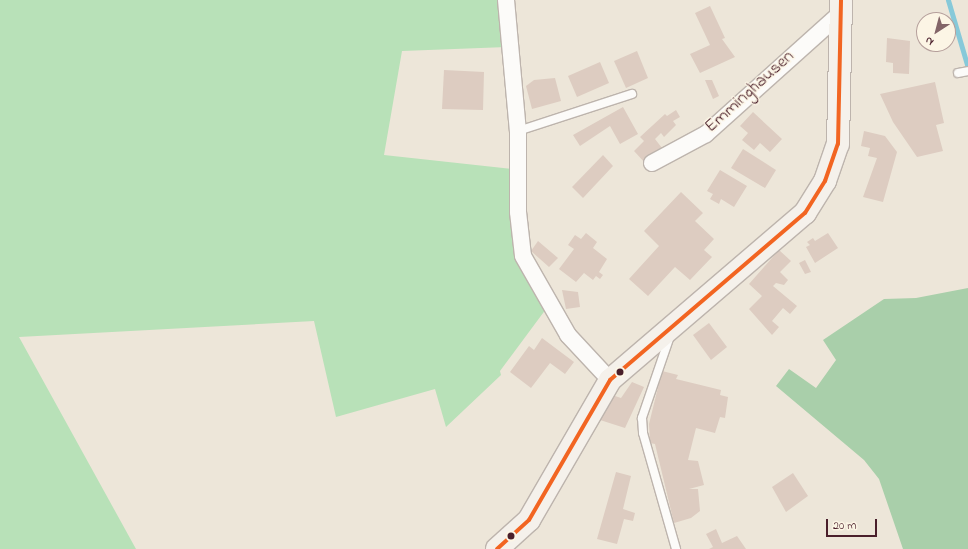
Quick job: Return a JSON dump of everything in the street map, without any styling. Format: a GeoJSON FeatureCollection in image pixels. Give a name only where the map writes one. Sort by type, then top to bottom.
{"type":"FeatureCollection","features":[{"type":"Feature","properties":{"kind":"street"},"geometry":{"type":"LineString","coordinates":[[506,0],[518,131],[518,212],[523,256],[568,335],[610,380]]}},
{"type":"Feature","properties":{"kind":"street","name":"Emminghausen"},"geometry":{"type":"LineString","coordinates":[[652,163],[706,134],[841,6]]}},
{"type":"Feature","properties":{"kind":"street","name":"Emminghausen"},"geometry":{"type":"LineString","coordinates":[[503,545],[530,520],[610,380],[805,213],[825,181],[838,144],[841,6]]}},
{"type":"Feature","properties":{"kind":"lane"},"geometry":{"type":"LineString","coordinates":[[958,73],[968,71]]}},
{"type":"Feature","properties":{"kind":"lane"},"geometry":{"type":"LineString","coordinates":[[518,131],[632,94]]}},
{"type":"Feature","properties":{"kind":"lane"},"geometry":{"type":"LineString","coordinates":[[670,328],[670,340],[649,389],[642,418],[643,433],[676,549]]}},
{"type":"Feature","properties":{"kind":"green space"},"geometry":{"type":"Polygon","coordinates":[[[0,0],[503,0],[507,47],[402,51],[384,155],[513,169],[512,198],[546,309],[500,371],[501,375],[446,427],[435,389],[336,417],[314,321],[19,337],[136,549],[0,549],[0,0]]]}},
{"type":"Feature","properties":{"kind":"green space"},"geometry":{"type":"Polygon","coordinates":[[[968,288],[968,549],[903,549],[879,479],[864,460],[776,386],[789,369],[816,388],[836,360],[823,340],[884,299],[916,298],[968,288]]]}},
{"type":"Feature","properties":{"kind":"building"},"geometry":{"type":"Polygon","coordinates":[[[710,6],[725,38],[722,39],[735,57],[700,73],[690,54],[710,45],[695,13],[710,6]]]}},
{"type":"Feature","properties":{"kind":"building"},"geometry":{"type":"Polygon","coordinates":[[[887,38],[910,41],[909,74],[893,73],[893,63],[886,62],[887,38]]]}},
{"type":"Feature","properties":{"kind":"building"},"geometry":{"type":"Polygon","coordinates":[[[637,51],[648,78],[626,88],[614,61],[637,51]]]}},
{"type":"Feature","properties":{"kind":"building"},"geometry":{"type":"Polygon","coordinates":[[[600,62],[609,83],[577,97],[568,76],[600,62]]]}},
{"type":"Feature","properties":{"kind":"building"},"geometry":{"type":"Polygon","coordinates":[[[444,70],[484,72],[483,110],[442,109],[444,70]]]}},
{"type":"Feature","properties":{"kind":"building"},"geometry":{"type":"Polygon","coordinates":[[[555,78],[561,101],[532,109],[526,86],[534,80],[555,78]]]}},
{"type":"Feature","properties":{"kind":"building"},"geometry":{"type":"Polygon","coordinates":[[[705,80],[712,80],[719,96],[713,99],[705,80]]]}},
{"type":"Feature","properties":{"kind":"building"},"geometry":{"type":"Polygon","coordinates":[[[935,82],[944,123],[936,125],[943,151],[917,157],[893,122],[880,94],[935,82]]]}},
{"type":"Feature","properties":{"kind":"building"},"geometry":{"type":"Polygon","coordinates":[[[623,107],[638,134],[620,144],[610,126],[580,146],[573,135],[623,107]]]}},
{"type":"Feature","properties":{"kind":"building"},"geometry":{"type":"Polygon","coordinates":[[[676,110],[680,117],[673,121],[676,125],[664,137],[661,133],[655,139],[662,148],[646,164],[634,151],[644,141],[640,137],[665,114],[667,116],[676,110]]]}},
{"type":"Feature","properties":{"kind":"building"},"geometry":{"type":"Polygon","coordinates":[[[753,112],[782,139],[770,152],[760,143],[754,150],[742,140],[748,133],[740,126],[753,112]]]}},
{"type":"Feature","properties":{"kind":"building"},"geometry":{"type":"Polygon","coordinates":[[[864,131],[885,136],[897,152],[883,202],[863,197],[877,158],[868,156],[870,148],[861,146],[864,131]]]}},
{"type":"Feature","properties":{"kind":"building"},"geometry":{"type":"Polygon","coordinates":[[[743,149],[776,170],[765,188],[731,168],[743,149]]]}},
{"type":"Feature","properties":{"kind":"building"},"geometry":{"type":"Polygon","coordinates":[[[603,155],[613,166],[583,198],[572,187],[603,155]]]}},
{"type":"Feature","properties":{"kind":"building"},"geometry":{"type":"Polygon","coordinates":[[[720,170],[747,186],[734,207],[721,199],[719,204],[710,199],[713,194],[707,191],[720,170]]]}},
{"type":"Feature","properties":{"kind":"building"},"geometry":{"type":"Polygon","coordinates":[[[681,192],[703,213],[695,221],[714,239],[704,250],[712,257],[690,280],[675,267],[648,296],[629,279],[659,246],[644,231],[681,192]]]}},
{"type":"Feature","properties":{"kind":"building"},"geometry":{"type":"Polygon","coordinates":[[[586,233],[597,242],[593,248],[607,259],[599,272],[603,275],[600,279],[596,276],[593,280],[584,273],[576,282],[559,269],[574,249],[568,245],[575,235],[581,239],[586,233]]]}},
{"type":"Feature","properties":{"kind":"building"},"geometry":{"type":"Polygon","coordinates":[[[828,233],[838,248],[815,263],[806,247],[810,245],[807,242],[813,238],[815,241],[828,233]]]}},
{"type":"Feature","properties":{"kind":"building"},"geometry":{"type":"Polygon","coordinates":[[[538,241],[558,258],[549,267],[531,251],[538,241]]]}},
{"type":"Feature","properties":{"kind":"building"},"geometry":{"type":"Polygon","coordinates":[[[779,250],[791,261],[780,272],[788,280],[784,285],[776,283],[773,286],[797,306],[790,314],[783,308],[772,321],[779,327],[772,335],[749,309],[762,296],[749,284],[779,250]]]}},
{"type":"Feature","properties":{"kind":"building"},"geometry":{"type":"Polygon","coordinates":[[[805,260],[811,272],[805,274],[799,263],[805,260]]]}},
{"type":"Feature","properties":{"kind":"building"},"geometry":{"type":"Polygon","coordinates":[[[562,290],[578,292],[580,307],[566,309],[562,290]]]}},
{"type":"Feature","properties":{"kind":"building"},"geometry":{"type":"Polygon","coordinates":[[[709,323],[727,347],[711,360],[693,335],[709,323]]]}},
{"type":"Feature","properties":{"kind":"building"},"geometry":{"type":"Polygon","coordinates":[[[542,338],[574,362],[565,374],[550,363],[531,388],[510,372],[529,346],[534,350],[542,338]]]}},
{"type":"Feature","properties":{"kind":"building"},"geometry":{"type":"Polygon","coordinates":[[[662,371],[678,375],[676,379],[721,390],[720,395],[728,397],[725,418],[720,417],[715,433],[696,428],[688,460],[698,461],[704,485],[689,489],[698,489],[700,511],[691,518],[674,523],[655,444],[650,443],[649,424],[662,371]]]}},
{"type":"Feature","properties":{"kind":"building"},"geometry":{"type":"Polygon","coordinates":[[[632,382],[644,387],[625,428],[600,420],[609,394],[621,398],[632,382]]]}},
{"type":"Feature","properties":{"kind":"building"},"geometry":{"type":"Polygon","coordinates":[[[616,472],[631,476],[623,509],[635,513],[633,521],[624,519],[617,544],[597,539],[616,472]]]}},
{"type":"Feature","properties":{"kind":"building"},"geometry":{"type":"Polygon","coordinates":[[[793,473],[808,496],[786,512],[772,487],[793,473]]]}},
{"type":"Feature","properties":{"kind":"building"},"geometry":{"type":"Polygon","coordinates":[[[716,529],[722,543],[737,536],[746,549],[709,549],[713,547],[706,534],[716,529]]]}},
{"type":"Feature","properties":{"kind":"waterway"},"geometry":{"type":"LineString","coordinates":[[948,0],[968,68]]}},
{"type":"Feature","properties":{"kind":"transit line"},"geometry":{"type":"LineString","coordinates":[[497,549],[529,520],[610,380],[805,213],[825,181],[838,144],[841,0]]}}]}
